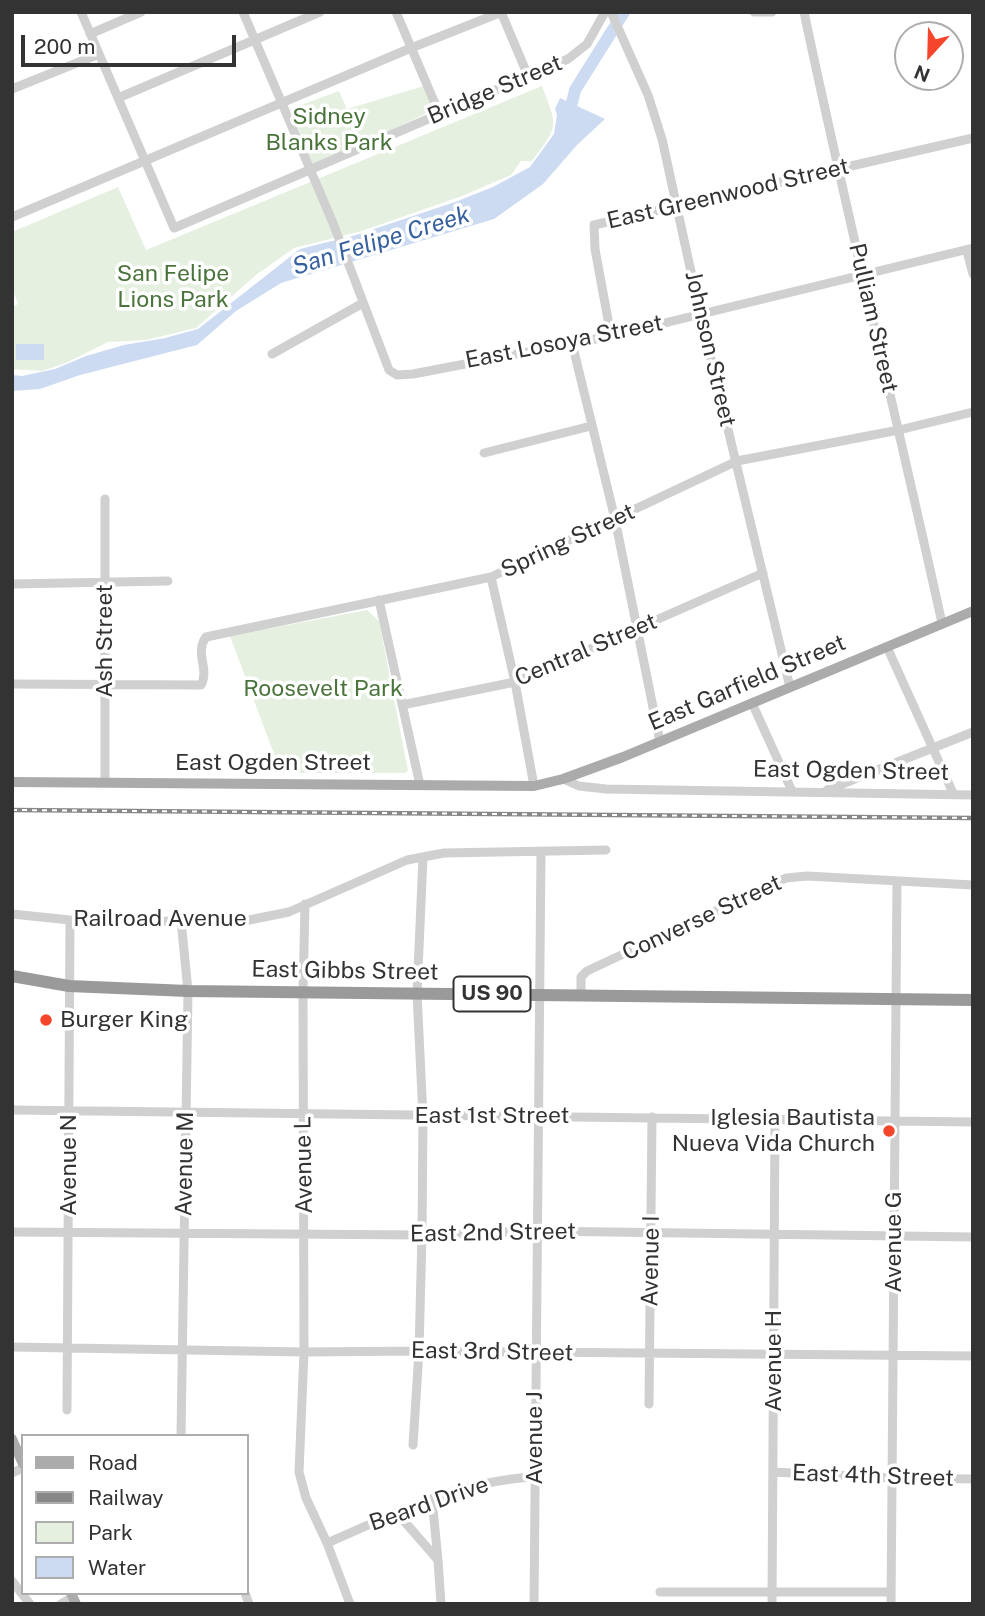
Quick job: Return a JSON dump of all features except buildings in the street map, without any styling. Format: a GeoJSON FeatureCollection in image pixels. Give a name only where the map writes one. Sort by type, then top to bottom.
{"type":"FeatureCollection","features":[{"type":"Feature","properties":{"kind":"highway","name":"East Gibbs Street"},"geometry":{"type":"LineString","coordinates":[[12,976],[69,986],[188,991],[973,1000]]}},
{"type":"Feature","properties":{"kind":"main road","name":"East Garfield Street"},"geometry":{"type":"LineString","coordinates":[[534,786],[563,779],[660,742],[973,611]]}},
{"type":"Feature","properties":{"kind":"main road","name":"East Ogden Street"},"geometry":{"type":"LineString","coordinates":[[12,782],[534,786]]}},
{"type":"Feature","properties":{"kind":"main road"},"geometry":{"type":"LineString","coordinates":[[12,1439],[21,1461]]}},
{"type":"Feature","properties":{"kind":"street"},"geometry":{"type":"LineString","coordinates":[[81,12],[145,161]]}},
{"type":"Feature","properties":{"kind":"street"},"geometry":{"type":"LineString","coordinates":[[90,34],[141,12]]}},
{"type":"Feature","properties":{"kind":"street","name":"East Losoya Street"},"geometry":{"type":"LineString","coordinates":[[243,12],[333,223],[389,370],[397,375],[611,336],[970,249]]}},
{"type":"Feature","properties":{"kind":"street"},"geometry":{"type":"LineString","coordinates":[[118,98],[320,12]]}},
{"type":"Feature","properties":{"kind":"street"},"geometry":{"type":"LineString","coordinates":[[396,12],[439,113]]}},
{"type":"Feature","properties":{"kind":"street"},"geometry":{"type":"LineString","coordinates":[[12,204],[15,216],[502,12],[528,76]]}},
{"type":"Feature","properties":{"kind":"street"},"geometry":{"type":"LineString","coordinates":[[754,12],[772,12]]}},
{"type":"Feature","properties":{"kind":"street","name":"Pulliam Street"},"geometry":{"type":"LineString","coordinates":[[804,12],[837,169],[864,275],[942,623]]}},
{"type":"Feature","properties":{"kind":"street","name":"Bridge Street"},"geometry":{"type":"LineString","coordinates":[[145,161],[174,228],[578,52],[610,14]]}},
{"type":"Feature","properties":{"kind":"street","name":"Johnson Street"},"geometry":{"type":"LineString","coordinates":[[610,14],[625,41],[656,116],[700,313],[790,687]]}},
{"type":"Feature","properties":{"kind":"street"},"geometry":{"type":"LineString","coordinates":[[12,89],[99,54]]}},
{"type":"Feature","properties":{"kind":"street","name":"East Greenwood Street"},"geometry":{"type":"LineString","coordinates":[[611,336],[595,249],[594,225],[973,138]]}},
{"type":"Feature","properties":{"kind":"street"},"geometry":{"type":"LineString","coordinates":[[970,249],[973,274]]}},
{"type":"Feature","properties":{"kind":"street"},"geometry":{"type":"LineString","coordinates":[[272,354],[363,303]]}},
{"type":"Feature","properties":{"kind":"street"},"geometry":{"type":"LineString","coordinates":[[572,343],[615,519],[660,742]]}},
{"type":"Feature","properties":{"kind":"street","name":"Spring Street"},"geometry":{"type":"LineString","coordinates":[[105,684],[201,685],[205,675],[200,648],[206,637],[491,577],[737,461],[899,430],[973,412]]}},
{"type":"Feature","properties":{"kind":"street"},"geometry":{"type":"LineString","coordinates":[[484,453],[591,426]]}},
{"type":"Feature","properties":{"kind":"street","name":"Ash Street"},"geometry":{"type":"LineString","coordinates":[[105,499],[105,783]]}},
{"type":"Feature","properties":{"kind":"street","name":"Central Street"},"geometry":{"type":"LineString","coordinates":[[402,705],[515,682],[763,573]]}},
{"type":"Feature","properties":{"kind":"street"},"geometry":{"type":"LineString","coordinates":[[491,577],[515,682],[534,786]]}},
{"type":"Feature","properties":{"kind":"street"},"geometry":{"type":"LineString","coordinates":[[12,583],[168,581]]}},
{"type":"Feature","properties":{"kind":"street"},"geometry":{"type":"LineString","coordinates":[[379,600],[420,785]]}},
{"type":"Feature","properties":{"kind":"street"},"geometry":{"type":"LineString","coordinates":[[887,646],[953,793]]}},
{"type":"Feature","properties":{"kind":"street"},"geometry":{"type":"LineString","coordinates":[[12,684],[105,684]]}},
{"type":"Feature","properties":{"kind":"street"},"geometry":{"type":"LineString","coordinates":[[752,703],[792,791]]}},
{"type":"Feature","properties":{"kind":"street"},"geometry":{"type":"LineString","coordinates":[[822,792],[973,732]]}},
{"type":"Feature","properties":{"kind":"street","name":"East Ogden Street"},"geometry":{"type":"LineString","coordinates":[[563,779],[579,786],[606,789],[973,795]]}},
{"type":"Feature","properties":{"kind":"street","name":"Railroad Avenue"},"geometry":{"type":"LineString","coordinates":[[12,914],[71,920],[239,922],[265,919],[289,912],[407,860],[444,853],[606,850]]}},
{"type":"Feature","properties":{"kind":"street","name":"Avenue J"},"geometry":{"type":"LineString","coordinates":[[534,1604],[541,852]]}},
{"type":"Feature","properties":{"kind":"street"},"geometry":{"type":"LineString","coordinates":[[413,1445],[422,1235],[424,1117],[416,993],[423,858]]}},
{"type":"Feature","properties":{"kind":"street","name":"Converse Street"},"geometry":{"type":"LineString","coordinates":[[581,995],[581,978],[587,971],[786,878],[807,876],[973,884]]}},
{"type":"Feature","properties":{"kind":"street","name":"Avenue G"},"geometry":{"type":"LineString","coordinates":[[891,1604],[897,881]]}},
{"type":"Feature","properties":{"kind":"street","name":"Avenue L"},"geometry":{"type":"LineString","coordinates":[[305,904],[304,1352],[299,1472],[306,1497],[350,1604]]}},
{"type":"Feature","properties":{"kind":"street","name":"Avenue N"},"geometry":{"type":"LineString","coordinates":[[66,1410],[71,920]]}},
{"type":"Feature","properties":{"kind":"street","name":"Avenue M"},"geometry":{"type":"LineString","coordinates":[[181,920],[188,991],[181,1434]]}},
{"type":"Feature","properties":{"kind":"street","name":"East 1st Street"},"geometry":{"type":"LineString","coordinates":[[12,1110],[973,1122]]}},
{"type":"Feature","properties":{"kind":"street","name":"Avenue I"},"geometry":{"type":"LineString","coordinates":[[649,1404],[652,1117]]}},
{"type":"Feature","properties":{"kind":"street","name":"Avenue H"},"geometry":{"type":"LineString","coordinates":[[772,1604],[775,1119]]}},
{"type":"Feature","properties":{"kind":"street","name":"East 2nd Street"},"geometry":{"type":"LineString","coordinates":[[12,1232],[422,1235],[537,1231],[973,1237]]}},
{"type":"Feature","properties":{"kind":"street","name":"East 3rd Street"},"geometry":{"type":"LineString","coordinates":[[12,1347],[304,1352],[973,1356]]}},
{"type":"Feature","properties":{"kind":"street","name":"East 4th Street"},"geometry":{"type":"LineString","coordinates":[[773,1472],[973,1479]]}},
{"type":"Feature","properties":{"kind":"street","name":"Beard Drive"},"geometry":{"type":"LineString","coordinates":[[327,1543],[469,1486],[491,1481],[534,1478]]}},
{"type":"Feature","properties":{"kind":"street"},"geometry":{"type":"LineString","coordinates":[[432,1499],[441,1604]]}},
{"type":"Feature","properties":{"kind":"street"},"geometry":{"type":"LineString","coordinates":[[397,1513],[438,1560]]}},
{"type":"Feature","properties":{"kind":"street"},"geometry":{"type":"LineString","coordinates":[[660,1592],[891,1592]]}},
{"type":"Feature","properties":{"kind":"street"},"geometry":{"type":"LineString","coordinates":[[61,1604],[73,1598]]}},
{"type":"Feature","properties":{"kind":"green space","name":"Sidney Blanks Park"},"geometry":{"type":"Polygon","coordinates":[[[424,86],[433,110],[314,168],[290,109],[339,91],[347,109],[424,86]]]}},
{"type":"Feature","properties":{"kind":"green space","name":"San Felipe Lions Park"},"geometry":{"type":"Polygon","coordinates":[[[542,86],[553,119],[551,133],[532,161],[521,161],[511,175],[462,196],[362,231],[294,248],[256,275],[196,328],[146,340],[108,342],[66,363],[42,371],[12,369],[12,307],[18,304],[12,288],[12,232],[118,187],[146,250],[542,86]]]}},
{"type":"Feature","properties":{"kind":"green space","name":"Roosevelt Park"},"geometry":{"type":"Polygon","coordinates":[[[367,610],[379,621],[408,771],[281,773],[230,636],[367,610]]]}},
{"type":"Feature","properties":{"kind":"water"},"geometry":{"type":"Polygon","coordinates":[[[560,98],[605,119],[577,145],[543,184],[494,219],[281,283],[236,311],[197,345],[80,375],[40,389],[12,391],[12,375],[22,376],[55,369],[124,345],[198,329],[300,249],[356,235],[493,187],[530,167],[554,134],[557,115],[555,109],[560,98]]]}},
{"type":"Feature","properties":{"kind":"water"},"geometry":{"type":"Polygon","coordinates":[[[16,344],[44,344],[44,360],[16,360],[16,344]]]}},
{"type":"Feature","properties":{"kind":"waterway","name":"San Felipe Creek"},"geometry":{"type":"LineString","coordinates":[[568,120],[575,90],[624,12]]}},
{"type":"Feature","properties":{"kind":"railway"},"geometry":{"type":"LineString","coordinates":[[12,810],[973,818]]}},
{"type":"Feature","properties":{"kind":"place","name":"Burger King"},"geometry":{"type":"Point","coordinates":[46,1020]}},
{"type":"Feature","properties":{"kind":"place","name":"Iglesia Bautista Nueva Vida Church"},"geometry":{"type":"Point","coordinates":[889,1131]}}]}
